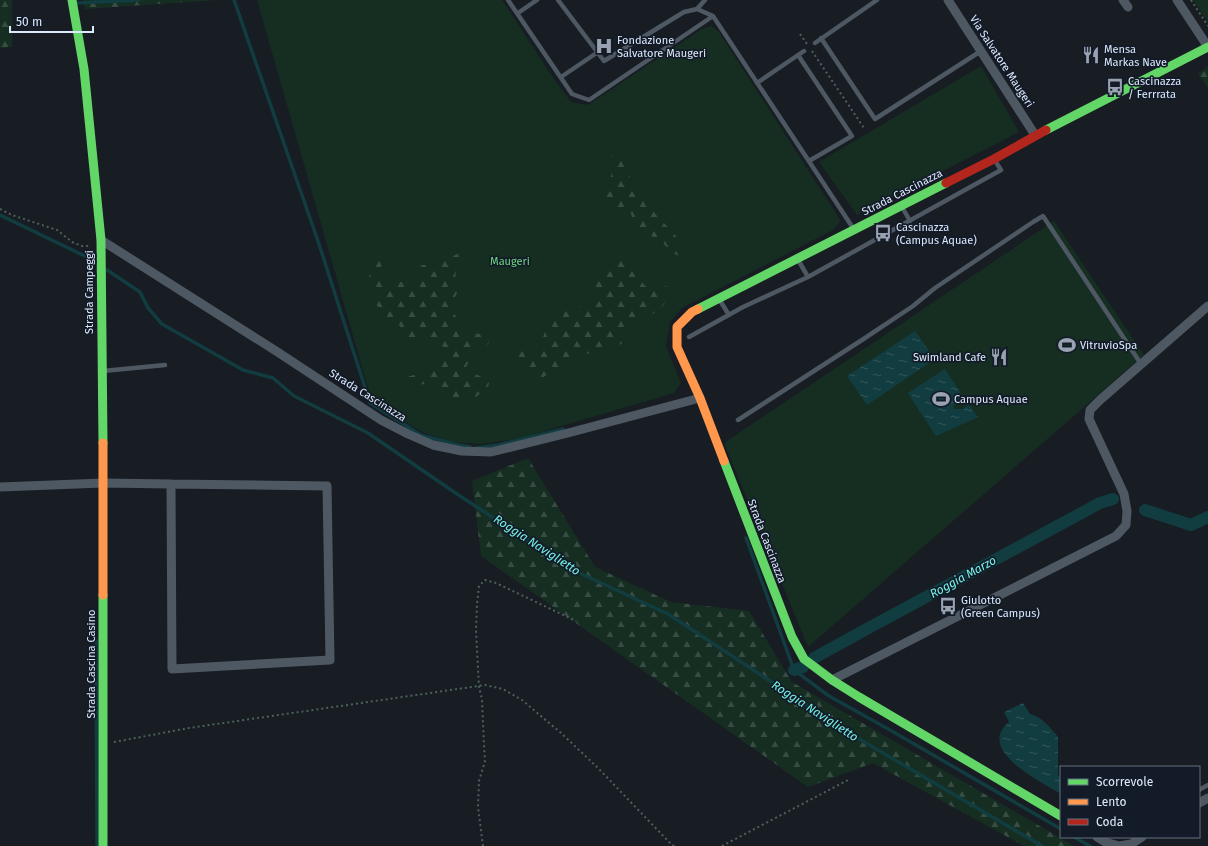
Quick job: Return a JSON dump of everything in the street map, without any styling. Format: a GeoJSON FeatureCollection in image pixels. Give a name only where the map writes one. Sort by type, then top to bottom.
{"type":"FeatureCollection","features":[{"type":"Feature","properties":{"kind":"street","name":"Strada Campeggi"},"geometry":{"type":"LineString","coordinates":[[72,0],[84,69],[101,240],[103,483]]}},
{"type":"Feature","properties":{"kind":"street","name":"Via Salvatore Maugeri"},"geometry":{"type":"LineString","coordinates":[[948,0],[1035,136]]}},
{"type":"Feature","properties":{"kind":"street"},"geometry":{"type":"LineString","coordinates":[[1177,0],[1208,47]]}},
{"type":"Feature","properties":{"kind":"street","name":"Strada Cascinazza"},"geometry":{"type":"LineString","coordinates":[[1060,815],[859,697],[804,660],[792,637],[700,398],[677,347],[677,327],[692,312],[718,298],[994,159],[1035,136],[1208,47]]}},
{"type":"Feature","properties":{"kind":"street","name":"Strada Cascinazza"},"geometry":{"type":"LineString","coordinates":[[101,240],[276,351],[381,420],[433,445],[462,451],[491,452],[700,398]]}},
{"type":"Feature","properties":{"kind":"street"},"geometry":{"type":"LineString","coordinates":[[832,680],[1116,536],[1126,525],[1127,511],[1124,494],[1089,419],[1090,410],[1140,364],[1208,306]]}},
{"type":"Feature","properties":{"kind":"street"},"geometry":{"type":"LineString","coordinates":[[0,487],[103,483],[327,486],[330,660],[172,669],[171,484]]}},
{"type":"Feature","properties":{"kind":"street","name":"Strada Cascina Casino"},"geometry":{"type":"LineString","coordinates":[[102,846],[103,483]]}},
{"type":"Feature","properties":{"kind":"street"},"geometry":{"type":"LineString","coordinates":[[1098,838],[1105,842],[1120,846],[1131,844],[1140,838]]}},
{"type":"Feature","properties":{"kind":"lane"},"geometry":{"type":"LineString","coordinates":[[508,0],[572,94],[589,100],[713,16]]}},
{"type":"Feature","properties":{"kind":"lane"},"geometry":{"type":"LineString","coordinates":[[518,13],[537,0]]}},
{"type":"Feature","properties":{"kind":"lane"},"geometry":{"type":"LineString","coordinates":[[558,0],[604,61],[684,12],[697,9],[705,0]]}},
{"type":"Feature","properties":{"kind":"lane"},"geometry":{"type":"LineString","coordinates":[[815,43],[877,0]]}},
{"type":"Feature","properties":{"kind":"lane"},"geometry":{"type":"LineString","coordinates":[[697,9],[713,16],[854,230]]}},
{"type":"Feature","properties":{"kind":"lane"},"geometry":{"type":"LineString","coordinates":[[821,38],[875,119],[981,51]]}},
{"type":"Feature","properties":{"kind":"lane"},"geometry":{"type":"LineString","coordinates":[[757,83],[804,51]]}},
{"type":"Feature","properties":{"kind":"lane"},"geometry":{"type":"LineString","coordinates":[[561,77],[598,52]]}},
{"type":"Feature","properties":{"kind":"lane"},"geometry":{"type":"LineString","coordinates":[[798,55],[852,136],[809,161]]}},
{"type":"Feature","properties":{"kind":"lane"},"geometry":{"type":"LineString","coordinates":[[689,336],[743,307],[808,278],[1001,170],[994,159]]}},
{"type":"Feature","properties":{"kind":"lane"},"geometry":{"type":"LineString","coordinates":[[901,206],[910,221]]}},
{"type":"Feature","properties":{"kind":"lane"},"geometry":{"type":"LineString","coordinates":[[738,420],[913,306],[936,288],[1043,216],[1140,364]]}},
{"type":"Feature","properties":{"kind":"lane"},"geometry":{"type":"LineString","coordinates":[[796,258],[808,278]]}},
{"type":"Feature","properties":{"kind":"lane"},"geometry":{"type":"LineString","coordinates":[[718,298],[729,315]]}},
{"type":"Feature","properties":{"kind":"lane"},"geometry":{"type":"LineString","coordinates":[[101,371],[165,365]]}},
{"type":"Feature","properties":{"kind":"path"},"geometry":{"type":"LineString","coordinates":[[1191,0],[1208,26]]}},
{"type":"Feature","properties":{"kind":"path"},"geometry":{"type":"LineString","coordinates":[[800,34],[864,128]]}},
{"type":"Feature","properties":{"kind":"path"},"geometry":{"type":"LineString","coordinates":[[0,209],[12,215],[56,230],[72,242],[82,246],[93,246],[101,240]]}},
{"type":"Feature","properties":{"kind":"path"},"geometry":{"type":"LineString","coordinates":[[483,846],[478,807],[479,781],[485,761],[482,699],[479,687],[476,631],[479,586],[485,580],[496,583],[576,621]]}},
{"type":"Feature","properties":{"kind":"path"},"geometry":{"type":"LineString","coordinates":[[103,745],[189,728],[485,686],[502,689],[522,700],[561,733],[597,767],[674,846]]}},
{"type":"Feature","properties":{"kind":"path"},"geometry":{"type":"LineString","coordinates":[[722,846],[848,780]]}},
{"type":"Feature","properties":{"kind":"green space"},"geometry":{"type":"Polygon","coordinates":[[[0,0],[12,0],[12,47],[0,48],[0,0]]]}},
{"type":"Feature","properties":{"kind":"green space"},"geometry":{"type":"Polygon","coordinates":[[[83,0],[217,0],[85,9],[83,0]]]}},
{"type":"Feature","properties":{"kind":"green space","name":"Maugeri"},"geometry":{"type":"Polygon","coordinates":[[[257,0],[502,0],[571,102],[588,105],[702,29],[711,26],[719,32],[841,221],[833,230],[682,308],[670,322],[666,346],[681,383],[674,393],[521,438],[481,444],[451,442],[422,432],[372,402],[257,0]]]}},
{"type":"Feature","properties":{"kind":"green space"},"geometry":{"type":"Polygon","coordinates":[[[1193,0],[1208,0],[1208,22],[1193,0]]]}},
{"type":"Feature","properties":{"kind":"green space"},"geometry":{"type":"Polygon","coordinates":[[[981,66],[1019,132],[857,215],[819,162],[981,66]]]}},
{"type":"Feature","properties":{"kind":"green space"},"geometry":{"type":"Polygon","coordinates":[[[1208,66],[1208,88],[1198,74],[1208,66]]]}},
{"type":"Feature","properties":{"kind":"green space"},"geometry":{"type":"Polygon","coordinates":[[[612,156],[620,159],[627,169],[633,185],[643,195],[652,210],[676,236],[685,256],[676,255],[658,239],[638,229],[629,210],[611,207],[604,203],[598,195],[611,179],[612,156]]]}},
{"type":"Feature","properties":{"kind":"green space","name":"Campus Aquae"},"geometry":{"type":"Polygon","coordinates":[[[1054,221],[1144,355],[808,647],[724,443],[1054,221]]]}},
{"type":"Feature","properties":{"kind":"green space"},"geometry":{"type":"Polygon","coordinates":[[[461,252],[466,253],[467,257],[455,273],[460,287],[451,307],[465,328],[472,332],[488,336],[489,342],[487,345],[474,352],[466,367],[471,372],[487,380],[489,383],[488,387],[473,399],[468,402],[457,403],[452,401],[432,384],[410,385],[407,377],[440,367],[444,349],[437,339],[432,337],[412,346],[407,345],[404,342],[404,332],[398,324],[381,314],[367,284],[374,260],[385,253],[388,259],[381,266],[381,272],[385,280],[391,286],[396,285],[399,282],[410,282],[422,265],[434,265],[461,252]]]}},
{"type":"Feature","properties":{"kind":"green space"},"geometry":{"type":"Polygon","coordinates":[[[622,258],[632,263],[644,285],[648,288],[671,288],[674,291],[672,295],[667,297],[662,308],[643,320],[630,331],[624,342],[610,350],[585,354],[569,360],[542,378],[533,381],[526,366],[519,360],[518,352],[534,348],[538,345],[549,321],[559,312],[571,308],[591,305],[596,299],[596,281],[608,272],[615,261],[622,258]]]}},
{"type":"Feature","properties":{"kind":"green space"},"geometry":{"type":"Polygon","coordinates":[[[528,458],[595,567],[671,602],[749,611],[792,682],[1074,846],[1024,846],[873,763],[808,787],[481,556],[472,481],[528,458]]]}},
{"type":"Feature","properties":{"kind":"water"},"geometry":{"type":"Polygon","coordinates":[[[915,331],[935,359],[867,405],[847,376],[915,331]]]}},
{"type":"Feature","properties":{"kind":"water"},"geometry":{"type":"Polygon","coordinates":[[[945,369],[964,398],[953,406],[955,409],[962,409],[969,405],[978,417],[936,436],[908,393],[945,369]]]}},
{"type":"Feature","properties":{"kind":"water"},"geometry":{"type":"Polygon","coordinates":[[[1023,703],[1030,714],[1042,720],[1058,737],[1058,774],[1060,779],[1060,793],[1027,773],[1005,754],[1000,743],[1001,733],[1009,722],[1004,712],[1023,703]]]}},
{"type":"Feature","properties":{"kind":"waterway"},"geometry":{"type":"LineString","coordinates":[[76,3],[139,0]]}},
{"type":"Feature","properties":{"kind":"waterway"},"geometry":{"type":"LineString","coordinates":[[234,0],[319,244],[370,403],[421,435],[470,447]]}},
{"type":"Feature","properties":{"kind":"waterway","name":"Roggia Naviglietto"},"geometry":{"type":"LineString","coordinates":[[0,215],[91,259]]}},
{"type":"Feature","properties":{"kind":"waterway","name":"Roggia Naviglietto"},"geometry":{"type":"LineString","coordinates":[[107,270],[140,292],[148,308],[162,324],[243,370],[273,378],[294,396],[368,433],[457,494],[573,570],[668,614],[842,729],[1042,846]]}},
{"type":"Feature","properties":{"kind":"waterway"},"geometry":{"type":"LineString","coordinates":[[476,448],[498,445],[563,429]]}},
{"type":"Feature","properties":{"kind":"waterway","name":"Roggia Marzo"},"geometry":{"type":"LineString","coordinates":[[814,658],[1100,503],[1113,499]]}},
{"type":"Feature","properties":{"kind":"waterway","name":"Roggia Marzo"},"geometry":{"type":"LineString","coordinates":[[1145,510],[1191,525],[1208,517]]}},
{"type":"Feature","properties":{"kind":"waterway"},"geometry":{"type":"LineString","coordinates":[[746,538],[794,670],[829,696],[1060,828]]}},
{"type":"Feature","properties":{"kind":"waterway"},"geometry":{"type":"LineString","coordinates":[[96,640],[97,846]]}},
{"type":"Feature","properties":{"kind":"waterway","name":"Roggia Marzo"},"geometry":{"type":"LineString","coordinates":[[794,670],[803,667]]}},
{"type":"Feature","properties":{"kind":"waterway"},"geometry":{"type":"LineString","coordinates":[[1076,838],[1090,846]]}},
{"type":"Feature","properties":{"kind":"traffic: fast"},"geometry":{"type":"LineString","coordinates":[[72,0],[84,69],[101,240],[103,443]]}},
{"type":"Feature","properties":{"kind":"traffic: fast"},"geometry":{"type":"LineString","coordinates":[[1046,130],[1208,47]]}},
{"type":"Feature","properties":{"kind":"traffic: fast"},"geometry":{"type":"LineString","coordinates":[[698,309],[946,183]]}},
{"type":"Feature","properties":{"kind":"traffic: fast"},"geometry":{"type":"LineString","coordinates":[[724,461],[792,637],[804,659],[832,680],[859,697],[1060,815]]}},
{"type":"Feature","properties":{"kind":"traffic: fast"},"geometry":{"type":"LineString","coordinates":[[103,595],[103,846]]}},
{"type":"Feature","properties":{"kind":"traffic: slow"},"geometry":{"type":"LineString","coordinates":[[698,309],[692,312],[677,327],[677,347],[700,398],[724,461]]}},
{"type":"Feature","properties":{"kind":"traffic: slow"},"geometry":{"type":"LineString","coordinates":[[103,443],[103,595]]}},
{"type":"Feature","properties":{"kind":"traffic: jam"},"geometry":{"type":"LineString","coordinates":[[946,183],[994,159],[1046,130]]}},
{"type":"Feature","properties":{"kind":"place","name":"Fondazione Salvatore Maugeri"},"geometry":{"type":"Point","coordinates":[604,46]}},
{"type":"Feature","properties":{"kind":"place","name":"Mensa Markas Nave"},"geometry":{"type":"Point","coordinates":[1091,55]}},
{"type":"Feature","properties":{"kind":"place","name":"Cascinazza / Ferrrata"},"geometry":{"type":"Point","coordinates":[1115,87]}},
{"type":"Feature","properties":{"kind":"place","name":"Cascinazza (Campus Aquae)"},"geometry":{"type":"Point","coordinates":[883,233]}},
{"type":"Feature","properties":{"kind":"place","name":"VitruvioSpa"},"geometry":{"type":"Point","coordinates":[1067,345]}},
{"type":"Feature","properties":{"kind":"place","name":"Swimland Cafe"},"geometry":{"type":"Point","coordinates":[999,357]}},
{"type":"Feature","properties":{"kind":"place","name":"Campus Aquae"},"geometry":{"type":"Point","coordinates":[941,399]}},
{"type":"Feature","properties":{"kind":"place","name":"Giulotto (Green Campus)"},"geometry":{"type":"Point","coordinates":[948,606]}}]}
